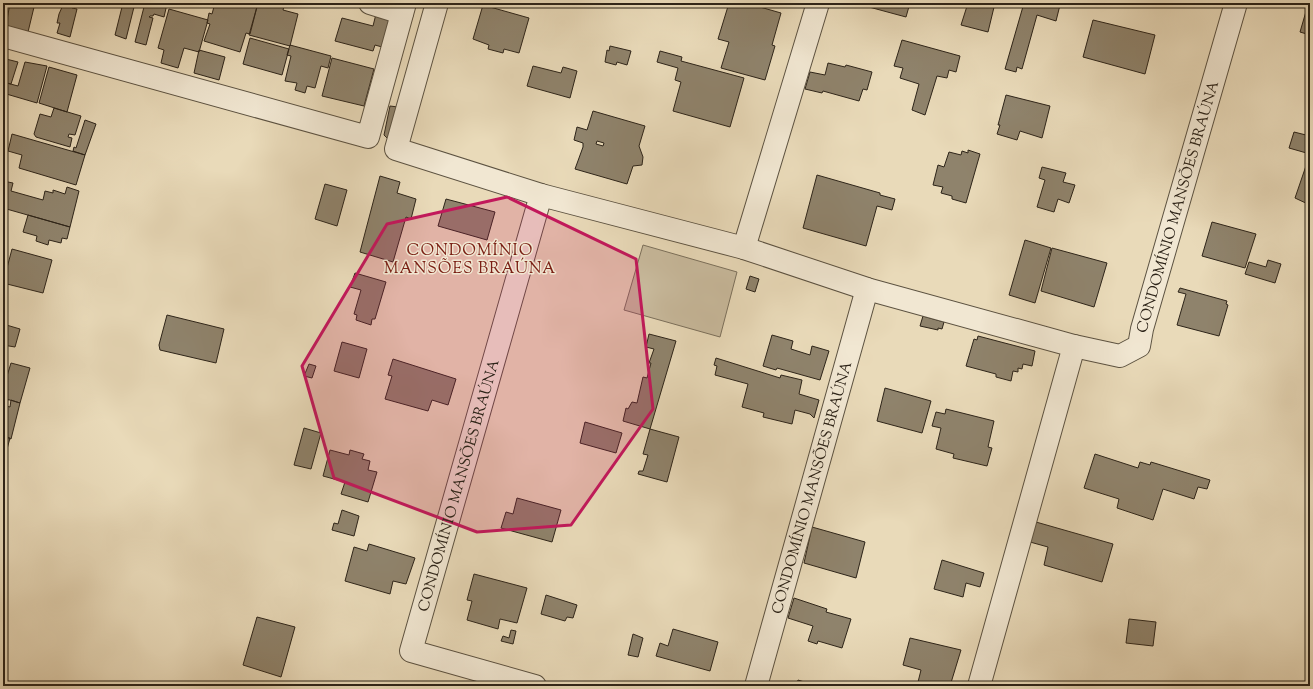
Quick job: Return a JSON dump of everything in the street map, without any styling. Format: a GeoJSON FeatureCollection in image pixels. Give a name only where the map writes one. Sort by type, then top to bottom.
{"type":"FeatureCollection","features":[{"type":"Feature","properties":{"kind":"street"},"geometry":{"type":"LineString","coordinates":[[3,36],[368,137],[404,8],[370,3]]}},
{"type":"Feature","properties":{"kind":"street","name":"CONDOMÍNIO MANSÕES BRAÚNA"},"geometry":{"type":"LineString","coordinates":[[437,3],[396,149],[541,196],[744,248],[867,289],[1074,346],[1120,356],[1139,346],[1142,330],[1236,3]]}},
{"type":"Feature","properties":{"kind":"street"},"geometry":{"type":"LineString","coordinates":[[744,248],[818,3]]}},
{"type":"Feature","properties":{"kind":"street","name":"CONDOMÍNIO MANSÕES BRAÚNA"},"geometry":{"type":"LineString","coordinates":[[535,686],[411,651],[541,196]]}},
{"type":"Feature","properties":{"kind":"street","name":"CONDOMÍNIO MANSÕES BRAÚNA"},"geometry":{"type":"LineString","coordinates":[[756,686],[867,289]]}},
{"type":"Feature","properties":{"kind":"street"},"geometry":{"type":"LineString","coordinates":[[979,686],[1074,346]]}},
{"type":"Feature","properties":{"kind":"highlighted area"},"geometry":{"type":"Polygon","coordinates":[[[507,197],[636,259],[653,409],[571,525],[477,532],[334,478],[302,366],[387,224],[507,197]]]}},
{"type":"Feature","properties":{"kind":"shaded area"},"geometry":{"type":"Polygon","coordinates":[[[643,245],[737,272],[720,337],[624,310],[643,245]]]}},
{"type":"Feature","properties":{"kind":"building"},"geometry":{"type":"Polygon","coordinates":[[[10,3],[35,3],[28,32],[6,26],[10,3]]]}},
{"type":"Feature","properties":{"kind":"building"},"geometry":{"type":"Polygon","coordinates":[[[67,3],[76,3],[76,5],[73,4],[72,8],[77,9],[70,37],[57,33],[60,23],[57,23],[59,14],[63,5],[65,6],[67,3]]]}},
{"type":"Feature","properties":{"kind":"building"},"geometry":{"type":"Polygon","coordinates":[[[123,3],[135,3],[126,39],[115,35],[123,3]]]}},
{"type":"Feature","properties":{"kind":"building"},"geometry":{"type":"Polygon","coordinates":[[[145,3],[167,4],[164,17],[154,14],[153,16],[149,17],[153,18],[146,45],[135,42],[145,3]]]}},
{"type":"Feature","properties":{"kind":"building"},"geometry":{"type":"Polygon","coordinates":[[[215,3],[258,3],[250,34],[246,33],[240,52],[204,41],[210,24],[207,23],[209,13],[212,14],[215,3]]]}},
{"type":"Feature","properties":{"kind":"building"},"geometry":{"type":"Polygon","coordinates":[[[258,3],[285,3],[283,10],[298,14],[290,46],[249,35],[258,3]]]}},
{"type":"Feature","properties":{"kind":"building"},"geometry":{"type":"Polygon","coordinates":[[[729,3],[746,3],[781,13],[772,45],[775,46],[765,80],[721,68],[729,42],[718,39],[729,3]]]}},
{"type":"Feature","properties":{"kind":"building"},"geometry":{"type":"Polygon","coordinates":[[[851,3],[865,3],[864,7],[851,3]]]}},
{"type":"Feature","properties":{"kind":"building"},"geometry":{"type":"Polygon","coordinates":[[[871,3],[910,3],[906,17],[869,7],[871,3]]]}},
{"type":"Feature","properties":{"kind":"building"},"geometry":{"type":"Polygon","coordinates":[[[968,3],[995,3],[988,32],[961,25],[968,3]]]}},
{"type":"Feature","properties":{"kind":"building"},"geometry":{"type":"Polygon","coordinates":[[[1024,3],[1060,5],[1056,21],[1037,15],[1022,69],[1017,67],[1016,72],[1005,69],[1024,3]]]}},
{"type":"Feature","properties":{"kind":"building"},"geometry":{"type":"Polygon","coordinates":[[[1122,3],[1138,3],[1137,6],[1122,3]]]}},
{"type":"Feature","properties":{"kind":"building"},"geometry":{"type":"Polygon","coordinates":[[[483,5],[529,18],[519,53],[504,49],[503,53],[488,49],[489,45],[473,39],[483,5]]]}},
{"type":"Feature","properties":{"kind":"building"},"geometry":{"type":"Polygon","coordinates":[[[1307,8],[1310,9],[1310,35],[1300,32],[1307,8]]]}},
{"type":"Feature","properties":{"kind":"building"},"geometry":{"type":"Polygon","coordinates":[[[169,9],[208,20],[199,52],[184,48],[178,68],[161,63],[164,50],[158,48],[169,9]]]}},
{"type":"Feature","properties":{"kind":"building"},"geometry":{"type":"Polygon","coordinates":[[[376,14],[392,18],[382,47],[375,45],[373,51],[335,41],[342,18],[373,26],[376,14]]]}},
{"type":"Feature","properties":{"kind":"building"},"geometry":{"type":"Polygon","coordinates":[[[1093,20],[1155,35],[1145,74],[1083,57],[1093,20]]]}},
{"type":"Feature","properties":{"kind":"building"},"geometry":{"type":"Polygon","coordinates":[[[250,38],[289,49],[282,75],[243,64],[250,38]]]}},
{"type":"Feature","properties":{"kind":"building"},"geometry":{"type":"Polygon","coordinates":[[[902,40],[960,56],[956,72],[949,70],[947,78],[937,76],[925,115],[912,110],[919,84],[900,78],[903,68],[894,66],[902,40]]]}},
{"type":"Feature","properties":{"kind":"building"},"geometry":{"type":"Polygon","coordinates":[[[290,45],[331,56],[328,68],[321,66],[315,88],[307,86],[305,93],[295,90],[297,83],[285,81],[291,56],[287,55],[290,45]]]}},
{"type":"Feature","properties":{"kind":"building"},"geometry":{"type":"Polygon","coordinates":[[[610,46],[631,51],[627,65],[617,62],[616,65],[605,62],[607,50],[609,51],[610,46]]]}},
{"type":"Feature","properties":{"kind":"building"},"geometry":{"type":"Polygon","coordinates":[[[199,50],[225,57],[219,80],[194,73],[199,50]]]}},
{"type":"Feature","properties":{"kind":"building"},"geometry":{"type":"Polygon","coordinates":[[[660,51],[682,57],[681,61],[744,78],[730,127],[673,111],[681,82],[675,80],[678,68],[657,62],[660,51]]]}},
{"type":"Feature","properties":{"kind":"building"},"geometry":{"type":"Polygon","coordinates":[[[332,58],[374,69],[364,106],[322,96],[332,58]]]}},
{"type":"Feature","properties":{"kind":"building"},"geometry":{"type":"Polygon","coordinates":[[[6,59],[18,62],[11,84],[3,82],[3,69],[6,59]]]}},
{"type":"Feature","properties":{"kind":"building"},"geometry":{"type":"Polygon","coordinates":[[[25,62],[47,66],[37,103],[3,93],[3,82],[18,86],[25,62]]]}},
{"type":"Feature","properties":{"kind":"building"},"geometry":{"type":"Polygon","coordinates":[[[828,63],[845,67],[846,65],[872,72],[867,90],[863,89],[859,101],[823,91],[822,93],[805,89],[810,72],[825,75],[828,63]]]}},
{"type":"Feature","properties":{"kind":"building"},"geometry":{"type":"Polygon","coordinates":[[[533,66],[561,73],[563,67],[577,71],[570,98],[527,86],[533,66]]]}},
{"type":"Feature","properties":{"kind":"building"},"geometry":{"type":"Polygon","coordinates":[[[49,67],[77,75],[67,112],[39,103],[49,67]]]}},
{"type":"Feature","properties":{"kind":"building"},"geometry":{"type":"Polygon","coordinates":[[[1006,95],[1050,106],[1042,138],[1020,131],[1017,140],[997,134],[1006,95]]]}},
{"type":"Feature","properties":{"kind":"building"},"geometry":{"type":"Polygon","coordinates":[[[390,106],[398,107],[388,139],[384,135],[390,106]]]}},
{"type":"Feature","properties":{"kind":"building"},"geometry":{"type":"Polygon","coordinates":[[[54,108],[81,116],[75,135],[69,134],[68,137],[72,138],[70,147],[36,137],[34,134],[40,114],[51,117],[54,108]]]}},
{"type":"Feature","properties":{"kind":"building"},"geometry":{"type":"Polygon","coordinates":[[[593,111],[645,126],[639,146],[643,157],[642,165],[633,166],[627,184],[575,169],[583,147],[583,143],[574,140],[577,127],[587,130],[593,111]],[[597,141],[596,144],[603,146],[604,143],[597,141]]]}},
{"type":"Feature","properties":{"kind":"building"},"geometry":{"type":"Polygon","coordinates":[[[85,120],[96,124],[85,155],[73,151],[74,147],[76,148],[85,120]]]}},
{"type":"Feature","properties":{"kind":"building"},"geometry":{"type":"Polygon","coordinates":[[[1294,132],[1310,136],[1310,154],[1289,148],[1294,132]]]}},
{"type":"Feature","properties":{"kind":"building"},"geometry":{"type":"Polygon","coordinates":[[[12,134],[85,155],[76,185],[19,168],[22,155],[8,151],[12,134]]]}},
{"type":"Feature","properties":{"kind":"building"},"geometry":{"type":"Polygon","coordinates":[[[968,150],[980,154],[966,203],[952,199],[952,196],[941,193],[943,187],[933,185],[938,165],[944,167],[949,152],[961,155],[962,151],[968,153],[968,150]]]}},
{"type":"Feature","properties":{"kind":"building"},"geometry":{"type":"Polygon","coordinates":[[[1309,157],[1310,158],[1310,205],[1295,198],[1309,157]]]}},
{"type":"Feature","properties":{"kind":"building"},"geometry":{"type":"Polygon","coordinates":[[[1042,167],[1066,173],[1063,182],[1075,185],[1069,203],[1058,199],[1054,212],[1037,207],[1045,180],[1039,178],[1042,167]]]}},
{"type":"Feature","properties":{"kind":"building"},"geometry":{"type":"Polygon","coordinates":[[[817,175],[880,193],[880,195],[895,199],[892,210],[877,206],[866,246],[803,228],[817,175]]]}},
{"type":"Feature","properties":{"kind":"building"},"geometry":{"type":"Polygon","coordinates":[[[380,176],[400,182],[397,193],[416,199],[411,219],[406,217],[393,262],[360,252],[380,176]]]}},
{"type":"Feature","properties":{"kind":"building"},"geometry":{"type":"Polygon","coordinates":[[[3,181],[13,183],[11,191],[43,200],[45,191],[53,193],[53,190],[65,194],[67,187],[79,191],[70,227],[3,208],[3,181]]]}},
{"type":"Feature","properties":{"kind":"building"},"geometry":{"type":"Polygon","coordinates":[[[325,184],[347,190],[337,226],[315,219],[325,184]]]}},
{"type":"Feature","properties":{"kind":"building"},"geometry":{"type":"Polygon","coordinates":[[[446,199],[495,212],[487,240],[438,226],[446,199]]]}},
{"type":"Feature","properties":{"kind":"building"},"geometry":{"type":"Polygon","coordinates":[[[28,215],[70,227],[67,239],[62,238],[61,243],[49,240],[48,245],[36,241],[37,236],[23,232],[28,215]]]}},
{"type":"Feature","properties":{"kind":"building"},"geometry":{"type":"Polygon","coordinates":[[[1212,222],[1256,234],[1245,268],[1202,256],[1212,222]]]}},
{"type":"Feature","properties":{"kind":"building"},"geometry":{"type":"Polygon","coordinates":[[[1025,240],[1051,248],[1035,303],[1009,295],[1025,240]]]}},
{"type":"Feature","properties":{"kind":"building"},"geometry":{"type":"Polygon","coordinates":[[[1052,248],[1107,263],[1094,307],[1041,291],[1052,248]]]}},
{"type":"Feature","properties":{"kind":"building"},"geometry":{"type":"Polygon","coordinates":[[[12,249],[52,260],[43,293],[3,283],[12,249]]]}},
{"type":"Feature","properties":{"kind":"building"},"geometry":{"type":"Polygon","coordinates":[[[1268,260],[1281,264],[1275,283],[1245,274],[1249,262],[1266,267],[1268,260]]]}},
{"type":"Feature","properties":{"kind":"building"},"geometry":{"type":"Polygon","coordinates":[[[355,273],[386,282],[375,319],[372,319],[371,325],[356,320],[357,315],[354,314],[361,290],[350,287],[355,273]]]}},
{"type":"Feature","properties":{"kind":"building"},"geometry":{"type":"Polygon","coordinates":[[[750,276],[759,279],[755,292],[746,289],[750,276]]]}},
{"type":"Feature","properties":{"kind":"building"},"geometry":{"type":"Polygon","coordinates":[[[1180,288],[1227,301],[1226,304],[1228,305],[1219,336],[1177,325],[1186,294],[1178,292],[1180,288]]]}},
{"type":"Feature","properties":{"kind":"building"},"geometry":{"type":"Polygon","coordinates":[[[167,315],[224,329],[216,363],[160,350],[159,345],[167,315]]]}},
{"type":"Feature","properties":{"kind":"building"},"geometry":{"type":"Polygon","coordinates":[[[923,316],[944,322],[942,329],[938,328],[938,330],[920,326],[923,316]]]}},
{"type":"Feature","properties":{"kind":"building"},"geometry":{"type":"Polygon","coordinates":[[[3,324],[20,329],[15,347],[3,345],[3,324]]]}},
{"type":"Feature","properties":{"kind":"building"},"geometry":{"type":"Polygon","coordinates":[[[649,334],[676,341],[650,429],[623,421],[626,408],[628,409],[632,402],[637,403],[643,377],[647,378],[651,363],[649,363],[654,349],[646,347],[649,334]]]}},
{"type":"Feature","properties":{"kind":"building"},"geometry":{"type":"Polygon","coordinates":[[[772,335],[793,341],[791,349],[810,355],[812,346],[829,351],[820,380],[777,368],[776,370],[763,366],[772,335]]]}},
{"type":"Feature","properties":{"kind":"building"},"geometry":{"type":"Polygon","coordinates":[[[978,336],[1035,351],[1032,366],[1023,364],[1022,369],[1018,368],[1018,372],[1013,371],[1011,381],[996,377],[996,374],[966,366],[974,339],[977,340],[978,336]]]}},
{"type":"Feature","properties":{"kind":"building"},"geometry":{"type":"Polygon","coordinates":[[[342,342],[367,349],[359,378],[334,371],[342,342]]]}},
{"type":"Feature","properties":{"kind":"building"},"geometry":{"type":"Polygon","coordinates":[[[716,358],[780,378],[781,375],[802,380],[799,394],[819,400],[814,418],[810,414],[795,410],[792,424],[763,417],[764,413],[742,407],[748,384],[715,375],[717,366],[714,365],[716,358]]]}},
{"type":"Feature","properties":{"kind":"building"},"geometry":{"type":"Polygon","coordinates":[[[393,359],[456,379],[448,405],[432,400],[428,411],[385,399],[392,376],[388,375],[393,359]]]}},
{"type":"Feature","properties":{"kind":"building"},"geometry":{"type":"Polygon","coordinates":[[[11,363],[30,368],[20,403],[3,398],[3,389],[11,363]]]}},
{"type":"Feature","properties":{"kind":"building"},"geometry":{"type":"Polygon","coordinates":[[[309,364],[316,366],[312,378],[304,376],[309,364]]]}},
{"type":"Feature","properties":{"kind":"building"},"geometry":{"type":"Polygon","coordinates":[[[885,388],[931,401],[922,433],[877,421],[885,388]]]}},
{"type":"Feature","properties":{"kind":"building"},"geometry":{"type":"Polygon","coordinates":[[[3,398],[8,400],[6,406],[10,407],[11,400],[20,403],[11,439],[3,436],[3,398]]]}},
{"type":"Feature","properties":{"kind":"building"},"geometry":{"type":"Polygon","coordinates":[[[946,409],[994,421],[988,447],[992,448],[987,466],[953,458],[954,454],[936,449],[941,428],[932,426],[936,412],[945,414],[946,409]]]}},
{"type":"Feature","properties":{"kind":"building"},"geometry":{"type":"Polygon","coordinates":[[[585,422],[622,433],[616,453],[580,443],[585,422]]]}},
{"type":"Feature","properties":{"kind":"building"},"geometry":{"type":"Polygon","coordinates":[[[304,428],[321,433],[311,469],[294,465],[304,428]]]}},
{"type":"Feature","properties":{"kind":"building"},"geometry":{"type":"Polygon","coordinates":[[[650,429],[679,437],[667,482],[638,474],[639,471],[643,471],[648,455],[643,454],[650,429]]]}},
{"type":"Feature","properties":{"kind":"building"},"geometry":{"type":"Polygon","coordinates":[[[3,436],[10,438],[3,464],[3,436]]]}},
{"type":"Feature","properties":{"kind":"building"},"geometry":{"type":"Polygon","coordinates":[[[330,450],[349,455],[350,450],[364,454],[362,459],[370,461],[368,470],[377,472],[368,502],[341,494],[345,482],[323,476],[330,450]]]}},
{"type":"Feature","properties":{"kind":"building"},"geometry":{"type":"Polygon","coordinates":[[[1095,454],[1138,468],[1140,462],[1150,465],[1151,462],[1210,480],[1207,489],[1198,487],[1194,499],[1163,489],[1153,520],[1117,508],[1119,499],[1084,488],[1095,454]]]}},
{"type":"Feature","properties":{"kind":"building"},"geometry":{"type":"Polygon","coordinates":[[[517,498],[561,510],[552,542],[501,528],[506,512],[513,514],[517,498]]]}},
{"type":"Feature","properties":{"kind":"building"},"geometry":{"type":"Polygon","coordinates":[[[342,510],[359,516],[354,536],[332,530],[334,523],[338,524],[342,510]]]}},
{"type":"Feature","properties":{"kind":"building"},"geometry":{"type":"Polygon","coordinates":[[[1036,522],[1113,544],[1102,582],[1044,565],[1048,547],[1030,542],[1036,522]]]}},
{"type":"Feature","properties":{"kind":"building"},"geometry":{"type":"Polygon","coordinates":[[[812,527],[865,542],[856,578],[804,563],[812,527]]]}},
{"type":"Feature","properties":{"kind":"building"},"geometry":{"type":"Polygon","coordinates":[[[369,544],[415,558],[406,584],[393,581],[390,594],[345,581],[354,547],[367,551],[369,544]]]}},
{"type":"Feature","properties":{"kind":"building"},"geometry":{"type":"Polygon","coordinates":[[[942,560],[984,573],[980,587],[966,583],[963,597],[934,589],[942,560]]]}},
{"type":"Feature","properties":{"kind":"building"},"geometry":{"type":"Polygon","coordinates":[[[474,574],[527,588],[517,623],[500,619],[498,629],[467,620],[472,601],[467,600],[474,574]]]}},
{"type":"Feature","properties":{"kind":"building"},"geometry":{"type":"Polygon","coordinates":[[[546,595],[577,605],[573,618],[567,617],[565,621],[541,614],[546,595]]]}},
{"type":"Feature","properties":{"kind":"building"},"geometry":{"type":"Polygon","coordinates":[[[794,598],[827,609],[826,612],[851,619],[842,648],[818,641],[817,644],[808,641],[813,626],[788,618],[794,598]]]}},
{"type":"Feature","properties":{"kind":"building"},"geometry":{"type":"Polygon","coordinates":[[[257,617],[295,627],[281,677],[243,665],[257,617]]]}},
{"type":"Feature","properties":{"kind":"building"},"geometry":{"type":"Polygon","coordinates":[[[1129,619],[1156,622],[1153,646],[1126,643],[1129,619]]]}},
{"type":"Feature","properties":{"kind":"building"},"geometry":{"type":"Polygon","coordinates":[[[673,629],[718,642],[710,671],[656,656],[660,643],[668,646],[673,629]]]}},
{"type":"Feature","properties":{"kind":"building"},"geometry":{"type":"Polygon","coordinates":[[[511,630],[516,631],[513,644],[501,641],[503,636],[509,638],[511,630]]]}},
{"type":"Feature","properties":{"kind":"building"},"geometry":{"type":"Polygon","coordinates":[[[633,634],[643,638],[638,657],[628,655],[633,634]]]}},
{"type":"Feature","properties":{"kind":"building"},"geometry":{"type":"Polygon","coordinates":[[[910,638],[961,650],[950,686],[935,686],[918,682],[921,670],[903,665],[910,638]]]}},
{"type":"Feature","properties":{"kind":"building"},"geometry":{"type":"Polygon","coordinates":[[[798,680],[817,686],[796,686],[798,680]]]}},
{"type":"Feature","properties":{"kind":"district","name":"CONDOMÍNIO MANSÕES BRAÚNA"},"geometry":{"type":"Point","coordinates":[470,258]}}]}
